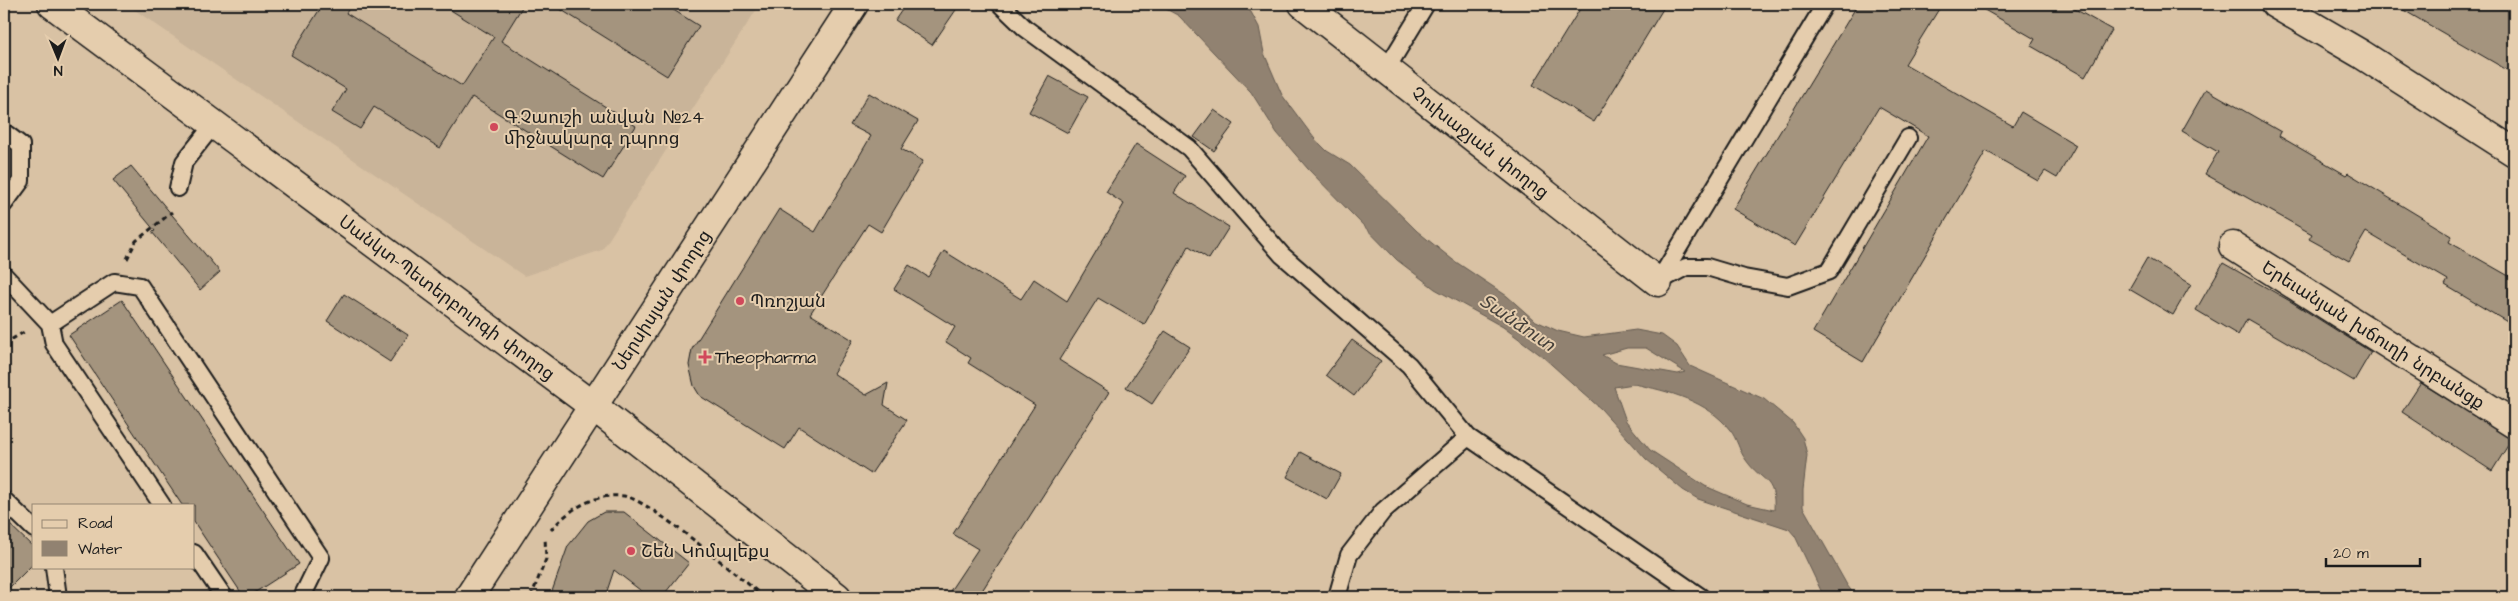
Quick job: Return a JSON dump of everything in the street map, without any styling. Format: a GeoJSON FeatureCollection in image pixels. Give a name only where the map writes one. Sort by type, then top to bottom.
{"type":"FeatureCollection","features":[{"type":"Feature","properties":{"kind":"main road","name":"Սանկտ-Պետերբուրգի փողոց"},"geometry":{"type":"LineString","coordinates":[[52,4],[593,406],[837,597]]}},
{"type":"Feature","properties":{"kind":"main road","name":"Ներսիսյան փողոց"},"geometry":{"type":"LineString","coordinates":[[469,597],[854,4]]}},
{"type":"Feature","properties":{"kind":"main road","name":"Չուխաջյան փողոց"},"geometry":{"type":"LineString","coordinates":[[1302,4],[1658,282]]}},
{"type":"Feature","properties":{"kind":"main road"},"geometry":{"type":"LineString","coordinates":[[2274,4],[2361,54],[2513,147]]}},
{"type":"Feature","properties":{"kind":"main road","name":"Երեւանյան խճուղի նրբանցք"},"geometry":{"type":"LineString","coordinates":[[2234,246],[2514,424]]}},
{"type":"Feature","properties":{"kind":"lane"},"geometry":{"type":"LineString","coordinates":[[1000,4],[1025,28],[1189,148],[1282,255],[1409,366],[1468,437],[1701,597]]}},
{"type":"Feature","properties":{"kind":"lane"},"geometry":{"type":"LineString","coordinates":[[1386,68],[1426,4]]}},
{"type":"Feature","properties":{"kind":"lane"},"geometry":{"type":"LineString","coordinates":[[1658,282],[1825,4]]}},
{"type":"Feature","properties":{"kind":"lane"},"geometry":{"type":"LineString","coordinates":[[178,188],[184,162],[214,124]]}},
{"type":"Feature","properties":{"kind":"lane"},"geometry":{"type":"LineString","coordinates":[[4,132],[21,145],[21,181],[4,204]]}},
{"type":"Feature","properties":{"kind":"lane"},"geometry":{"type":"LineString","coordinates":[[1658,282],[1686,267],[1707,267],[1744,278],[1788,286],[1830,271],[1908,138]]}},
{"type":"Feature","properties":{"kind":"lane"},"geometry":{"type":"LineString","coordinates":[[4,275],[50,324],[54,344],[161,504]]}},
{"type":"Feature","properties":{"kind":"lane"},"geometry":{"type":"LineString","coordinates":[[50,324],[114,282],[140,286],[321,558],[302,597]]}},
{"type":"Feature","properties":{"kind":"lane"},"geometry":{"type":"LineString","coordinates":[[1337,597],[1350,555],[1383,511],[1468,437]]}},
{"type":"Feature","properties":{"kind":"lane"},"geometry":{"type":"LineString","coordinates":[[4,500],[32,527]]}},
{"type":"Feature","properties":{"kind":"lane"},"geometry":{"type":"LineString","coordinates":[[195,554],[224,597]]}},
{"type":"Feature","properties":{"kind":"lane"},"geometry":{"type":"LineString","coordinates":[[54,568],[58,597]]}},
{"type":"Feature","properties":{"kind":"path"},"geometry":{"type":"LineString","coordinates":[[114,282],[136,241],[176,208],[178,188]]}},
{"type":"Feature","properties":{"kind":"path"},"geometry":{"type":"LineString","coordinates":[[4,344],[23,333]]}},
{"type":"Feature","properties":{"kind":"path"},"geometry":{"type":"LineString","coordinates":[[540,544],[562,516],[582,504],[602,496],[626,496],[653,510],[764,597]]}},
{"type":"Feature","properties":{"kind":"path"},"geometry":{"type":"LineString","coordinates":[[531,597],[546,559],[545,536]]}},
{"type":"Feature","properties":{"kind":"shaded area","name":"Գ.Չաուշի անվան №24 միջնակարգ դպրոց"},"geometry":{"type":"Polygon","coordinates":[[[126,4],[760,4],[602,250],[524,276],[126,4]]]}},
{"type":"Feature","properties":{"kind":"water","name":"Տանձուտ"},"geometry":{"type":"Polygon","coordinates":[[[1157,4],[1239,4],[1251,12],[1259,27],[1264,53],[1282,95],[1314,138],[1327,151],[1350,165],[1417,231],[1453,260],[1507,296],[1534,320],[1558,331],[1584,337],[1636,330],[1662,335],[1677,346],[1690,366],[1764,399],[1793,423],[1803,438],[1807,455],[1803,507],[1847,585],[1856,597],[1824,597],[1795,536],[1789,529],[1698,499],[1683,490],[1646,459],[1601,409],[1542,356],[1503,327],[1435,289],[1397,260],[1308,169],[1277,133],[1251,92],[1179,16],[1157,4]],[[1627,348],[1602,355],[1616,363],[1678,374],[1685,372],[1646,348],[1627,348]],[[1634,384],[1614,387],[1626,421],[1650,450],[1705,486],[1747,504],[1774,510],[1773,491],[1770,485],[1746,460],[1732,433],[1721,420],[1687,399],[1634,384]]]}},
{"type":"Feature","properties":{"kind":"building"},"geometry":{"type":"Polygon","coordinates":[[[323,4],[352,4],[346,13],[462,86],[494,37],[441,4],[524,4],[501,41],[636,126],[603,179],[472,97],[440,148],[374,107],[360,129],[332,112],[346,89],[291,55],[323,4]]]}},
{"type":"Feature","properties":{"kind":"building"},"geometry":{"type":"Polygon","coordinates":[[[552,4],[664,4],[699,26],[667,76],[552,4]]]}},
{"type":"Feature","properties":{"kind":"building"},"geometry":{"type":"Polygon","coordinates":[[[906,4],[960,4],[932,45],[895,20],[906,4]]]}},
{"type":"Feature","properties":{"kind":"building"},"geometry":{"type":"Polygon","coordinates":[[[1583,4],[1666,4],[1594,122],[1533,85],[1583,4]]]}},
{"type":"Feature","properties":{"kind":"building"},"geometry":{"type":"Polygon","coordinates":[[[1858,4],[1942,4],[1905,64],[2013,126],[2021,112],[2076,145],[2057,178],[2045,171],[2038,181],[1986,151],[1863,362],[1813,332],[1928,136],[1879,107],[1795,246],[1733,209],[1858,4]]]}},
{"type":"Feature","properties":{"kind":"building"},"geometry":{"type":"Polygon","coordinates":[[[1974,4],[2066,4],[2112,30],[2085,77],[2031,46],[2035,39],[1974,4]]]}},
{"type":"Feature","properties":{"kind":"building"},"geometry":{"type":"Polygon","coordinates":[[[2393,4],[2514,4],[2514,74],[2393,4]]]}},
{"type":"Feature","properties":{"kind":"building"},"geometry":{"type":"Polygon","coordinates":[[[1049,76],[1088,97],[1068,133],[1029,112],[1049,76]]]}},
{"type":"Feature","properties":{"kind":"building"},"geometry":{"type":"Polygon","coordinates":[[[2206,89],[2281,132],[2279,136],[2346,175],[2348,173],[2452,236],[2449,242],[2514,279],[2514,326],[2445,285],[2448,280],[2366,232],[2349,261],[2309,239],[2312,234],[2205,174],[2218,152],[2182,131],[2206,89]]]}},
{"type":"Feature","properties":{"kind":"building"},"geometry":{"type":"Polygon","coordinates":[[[869,93],[918,121],[901,149],[923,161],[881,232],[868,224],[810,314],[853,340],[833,373],[866,395],[888,383],[884,405],[907,420],[871,474],[799,427],[785,449],[700,396],[694,386],[689,365],[692,349],[779,209],[815,232],[871,136],[850,125],[869,93]]]}},
{"type":"Feature","properties":{"kind":"building"},"geometry":{"type":"Polygon","coordinates":[[[1214,110],[1234,124],[1214,151],[1194,137],[1214,110]]]}},
{"type":"Feature","properties":{"kind":"building"},"geometry":{"type":"Polygon","coordinates":[[[1136,144],[1185,176],[1174,193],[1229,227],[1209,259],[1189,246],[1144,325],[1098,298],[1059,360],[1109,392],[978,597],[946,597],[978,549],[953,534],[1035,405],[968,363],[971,358],[946,342],[955,327],[894,289],[909,265],[928,277],[944,251],[1021,299],[1034,279],[1067,301],[1124,204],[1106,192],[1136,144]]]}},
{"type":"Feature","properties":{"kind":"building"},"geometry":{"type":"Polygon","coordinates":[[[131,166],[220,272],[200,290],[152,232],[155,231],[113,180],[131,166]]]}},
{"type":"Feature","properties":{"kind":"building"},"geometry":{"type":"Polygon","coordinates":[[[2147,258],[2191,284],[2173,315],[2129,289],[2147,258]]]}},
{"type":"Feature","properties":{"kind":"building"},"geometry":{"type":"Polygon","coordinates":[[[2223,263],[2290,301],[2371,352],[2354,381],[2247,319],[2238,335],[2196,310],[2223,263]]]}},
{"type":"Feature","properties":{"kind":"building"},"geometry":{"type":"Polygon","coordinates":[[[344,294],[408,335],[390,362],[327,321],[344,294]]]}},
{"type":"Feature","properties":{"kind":"building"},"geometry":{"type":"Polygon","coordinates":[[[122,300],[299,564],[248,597],[244,597],[195,524],[195,504],[181,504],[69,335],[122,300]]]}},
{"type":"Feature","properties":{"kind":"building"},"geometry":{"type":"Polygon","coordinates":[[[1165,331],[1190,347],[1152,404],[1126,387],[1165,331]]]}},
{"type":"Feature","properties":{"kind":"building"},"geometry":{"type":"Polygon","coordinates":[[[1352,340],[1381,361],[1354,396],[1326,375],[1352,340]]]}},
{"type":"Feature","properties":{"kind":"building"},"geometry":{"type":"Polygon","coordinates":[[[2421,383],[2512,439],[2492,471],[2402,412],[2421,383]]]}},
{"type":"Feature","properties":{"kind":"building"},"geometry":{"type":"Polygon","coordinates":[[[1300,452],[1341,474],[1327,499],[1287,477],[1300,452]]]}},
{"type":"Feature","properties":{"kind":"building","name":"Շեն Կոմպլեքս"},"geometry":{"type":"Polygon","coordinates":[[[604,512],[624,512],[689,563],[662,597],[649,597],[614,570],[605,597],[550,597],[568,546],[588,521],[604,512]]]}},
{"type":"Feature","properties":{"kind":"building"},"geometry":{"type":"Polygon","coordinates":[[[4,519],[32,546],[32,565],[4,593],[4,519]]]}},
{"type":"Feature","properties":{"kind":"place","name":"Գ.Չաուշի անվան №24 միջնակարգ դպրոց"},"geometry":{"type":"Point","coordinates":[494,127]}},
{"type":"Feature","properties":{"kind":"place","name":"Պռոշյան"},"geometry":{"type":"Point","coordinates":[740,301]}},
{"type":"Feature","properties":{"kind":"place","name":"Theopharma"},"geometry":{"type":"Point","coordinates":[705,357]}},
{"type":"Feature","properties":{"kind":"place","name":"Շեն Կոմպլեքս"},"geometry":{"type":"Point","coordinates":[631,551]}}]}
